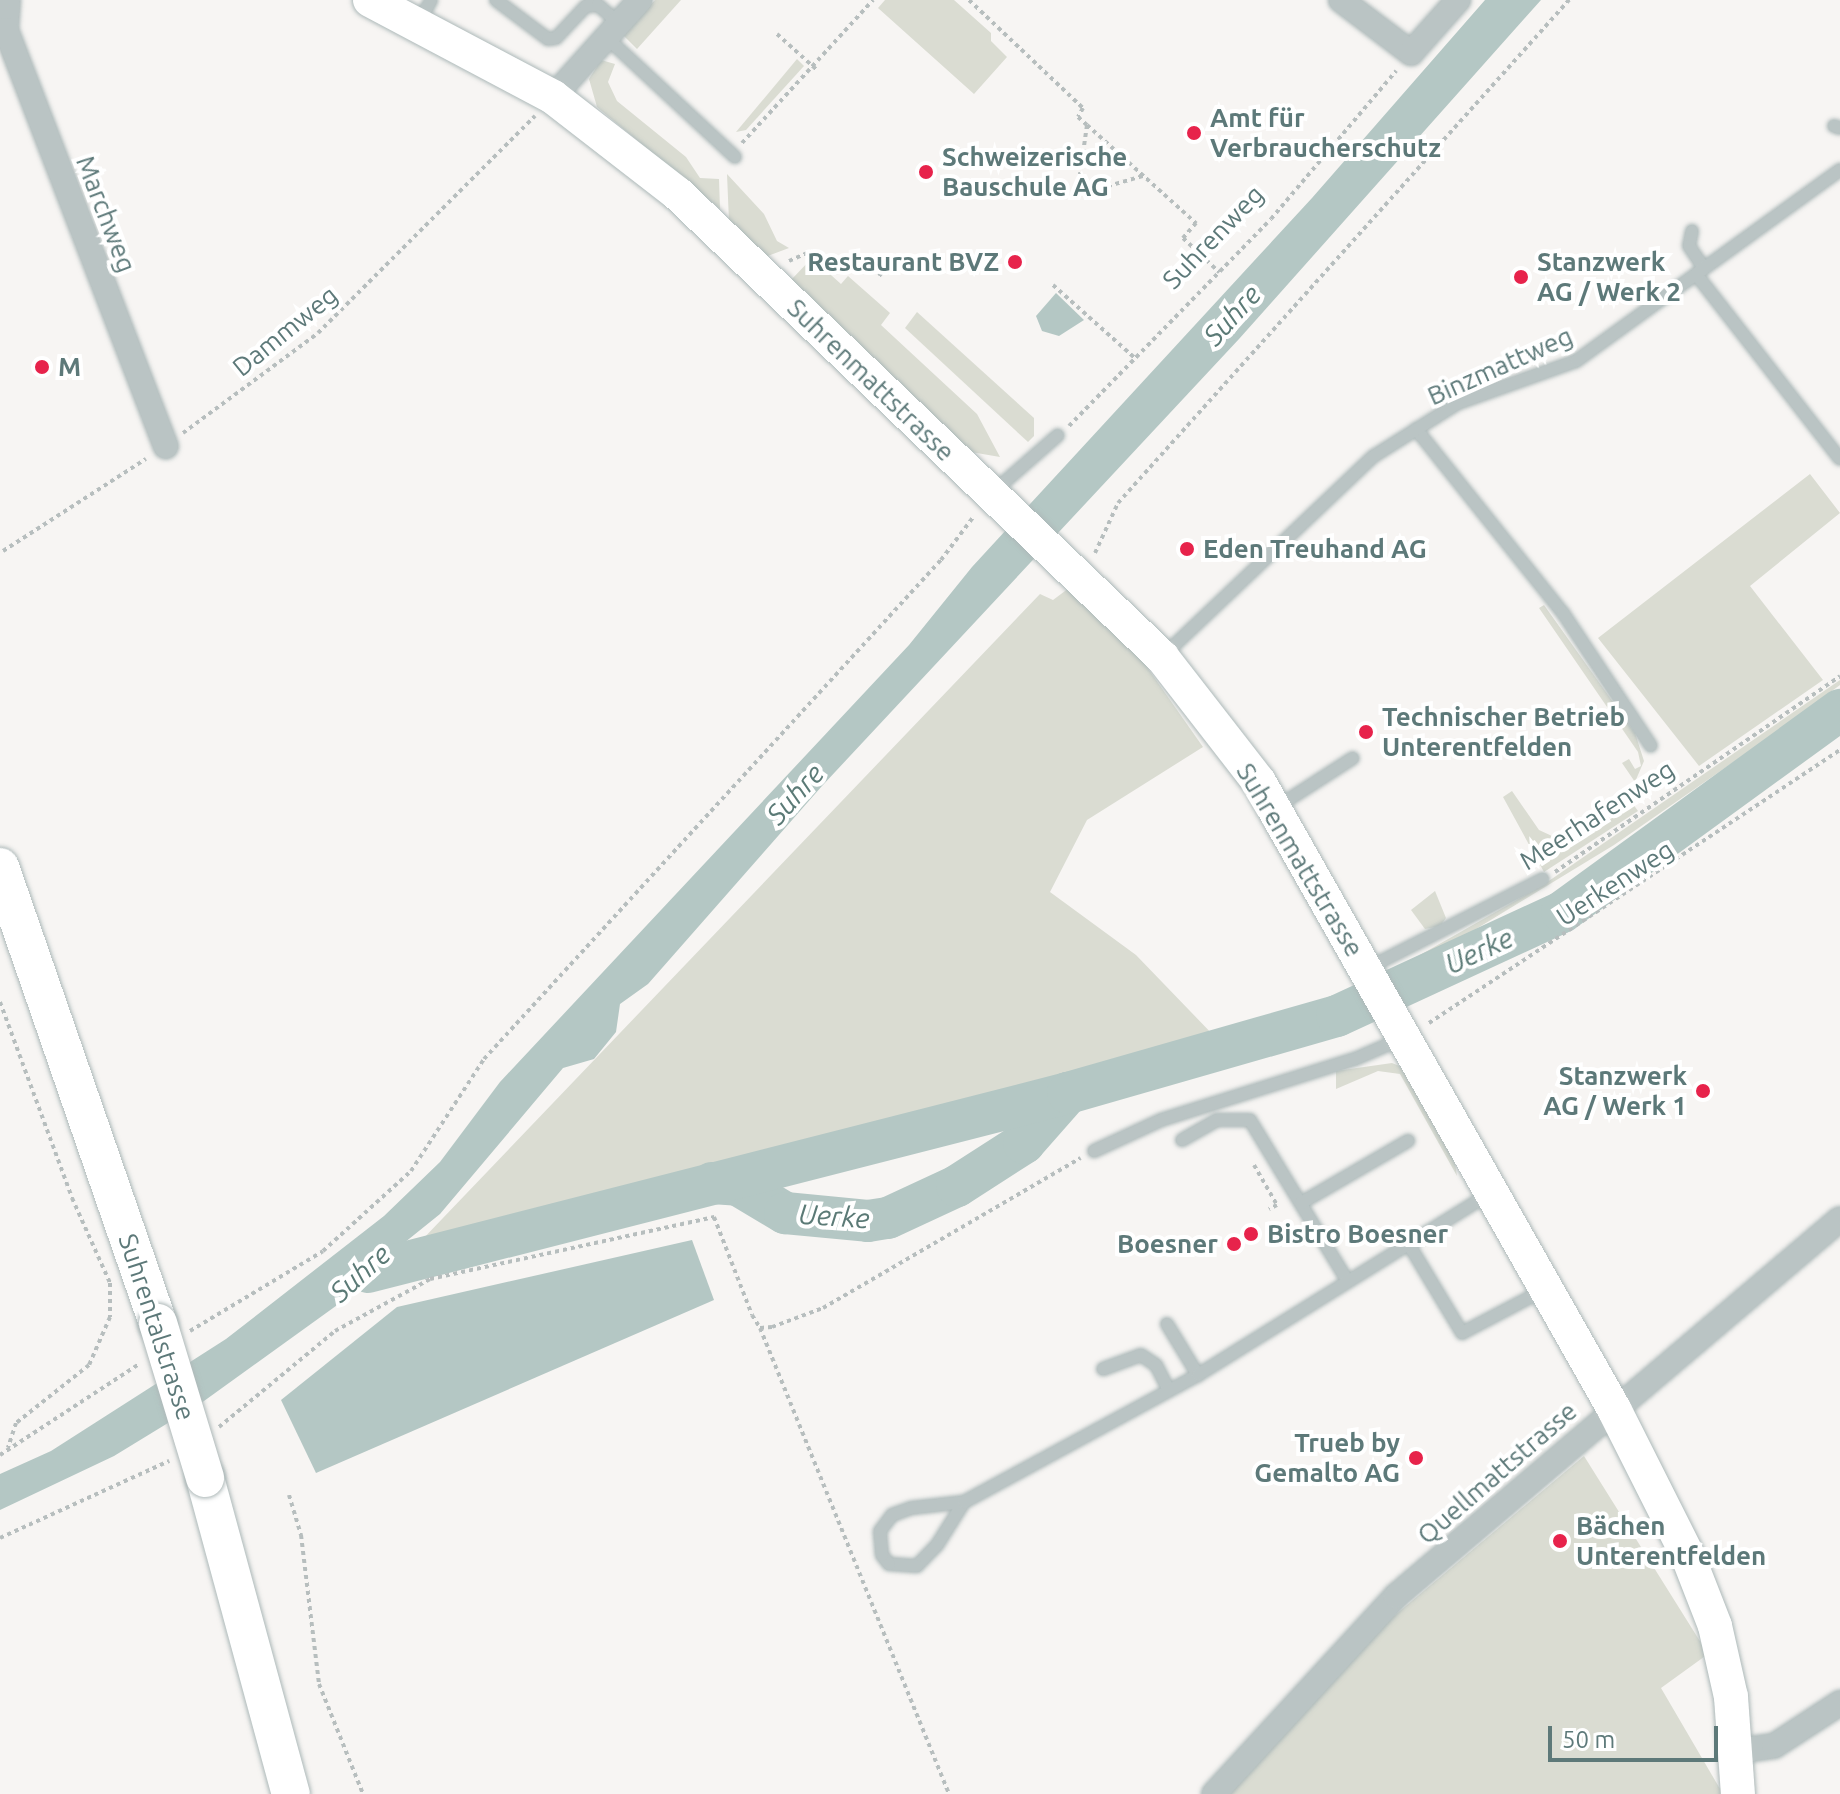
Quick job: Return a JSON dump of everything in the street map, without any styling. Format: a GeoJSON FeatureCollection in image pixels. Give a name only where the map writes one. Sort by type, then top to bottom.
{"type":"FeatureCollection","features":[{"type":"Feature","properties":{"kind":"main road","name":"Suhrentalstrasse"},"geometry":{"type":"LineString","coordinates":[[0,867],[174,1327],[205,1478],[291,1794]]}},
{"type":"Feature","properties":{"kind":"street","name":"Marchweg"},"geometry":{"type":"LineString","coordinates":[[8,0],[6,30],[166,446]]}},
{"type":"Feature","properties":{"kind":"street","name":"Suhrenmattstrasse"},"geometry":{"type":"LineString","coordinates":[[370,0],[429,6],[678,194],[1162,657],[1274,809],[1402,1033],[1489,1194],[1614,1409],[1687,1554],[1715,1626],[1738,1751],[1738,1794]]}},
{"type":"Feature","properties":{"kind":"street"},"geometry":{"type":"LineString","coordinates":[[553,97],[640,0]]}},
{"type":"Feature","properties":{"kind":"street"},"geometry":{"type":"LineString","coordinates":[[1341,0],[1411,53],[1458,0]]}},
{"type":"Feature","properties":{"kind":"street","name":"Quellmattstrasse"},"geometry":{"type":"LineString","coordinates":[[1214,1794],[1396,1596],[1840,1219]]}},
{"type":"Feature","properties":{"kind":"street"},"geometry":{"type":"LineString","coordinates":[[1738,1751],[1774,1746],[1840,1703]]}},
{"type":"Feature","properties":{"kind":"lane"},"geometry":{"type":"LineString","coordinates":[[496,0],[548,39],[556,38],[586,6],[598,5],[613,30],[734,155]]}},
{"type":"Feature","properties":{"kind":"lane","name":"Binzmattweg"},"geometry":{"type":"LineString","coordinates":[[1162,657],[1374,456],[1458,403],[1576,361],[1840,170]]}},
{"type":"Feature","properties":{"kind":"lane"},"geometry":{"type":"LineString","coordinates":[[1692,231],[1689,246],[1700,271],[1840,459]]}},
{"type":"Feature","properties":{"kind":"lane"},"geometry":{"type":"LineString","coordinates":[[1416,429],[1563,613],[1651,746]]}},
{"type":"Feature","properties":{"kind":"lane"},"geometry":{"type":"LineString","coordinates":[[997,501],[1058,435]]}},
{"type":"Feature","properties":{"kind":"lane"},"geometry":{"type":"LineString","coordinates":[[1274,809],[1353,758]]}},
{"type":"Feature","properties":{"kind":"lane","name":"Meerhafenweg"},"geometry":{"type":"LineString","coordinates":[[1368,974],[1543,879]]}},
{"type":"Feature","properties":{"kind":"lane"},"geometry":{"type":"LineString","coordinates":[[1094,1151],[1161,1120],[1355,1059],[1402,1033]]}},
{"type":"Feature","properties":{"kind":"lane"},"geometry":{"type":"LineString","coordinates":[[1182,1140],[1217,1120],[1250,1120],[1348,1282]]}},
{"type":"Feature","properties":{"kind":"lane"},"geometry":{"type":"LineString","coordinates":[[1301,1203],[1408,1141]]}},
{"type":"Feature","properties":{"kind":"lane"},"geometry":{"type":"LineString","coordinates":[[964,1502],[937,1545],[917,1566],[889,1564],[882,1555],[880,1531],[892,1515],[964,1502],[1198,1375],[1489,1194]]}},
{"type":"Feature","properties":{"kind":"lane"},"geometry":{"type":"LineString","coordinates":[[1408,1243],[1462,1333],[1544,1290]]}},
{"type":"Feature","properties":{"kind":"lane"},"geometry":{"type":"LineString","coordinates":[[1167,1324],[1198,1375]]}},
{"type":"Feature","properties":{"kind":"lane"},"geometry":{"type":"LineString","coordinates":[[1103,1369],[1141,1355],[1156,1365],[1169,1390]]}},
{"type":"Feature","properties":{"kind":"path"},"geometry":{"type":"LineString","coordinates":[[734,155],[873,0]]}},
{"type":"Feature","properties":{"kind":"path"},"geometry":{"type":"LineString","coordinates":[[969,0],[1083,108],[1078,117],[1196,223],[1183,238],[1219,272]]}},
{"type":"Feature","properties":{"kind":"path"},"geometry":{"type":"LineString","coordinates":[[1072,572],[1118,503],[1569,0]]}},
{"type":"Feature","properties":{"kind":"path"},"geometry":{"type":"LineString","coordinates":[[777,34],[815,68]]}},
{"type":"Feature","properties":{"kind":"path","name":"Suhrenweg"},"geometry":{"type":"LineString","coordinates":[[1058,435],[1271,219],[1411,53]]}},
{"type":"Feature","properties":{"kind":"path","name":"Dammweg"},"geometry":{"type":"LineString","coordinates":[[3,551],[166,446],[318,333],[553,97]]}},
{"type":"Feature","properties":{"kind":"path"},"geometry":{"type":"LineString","coordinates":[[1087,125],[1077,195],[1143,176]]}},
{"type":"Feature","properties":{"kind":"path"},"geometry":{"type":"LineString","coordinates":[[815,253],[838,273],[850,260],[859,259]]}},
{"type":"Feature","properties":{"kind":"path"},"geometry":{"type":"LineString","coordinates":[[879,276],[899,253]]}},
{"type":"Feature","properties":{"kind":"path"},"geometry":{"type":"LineString","coordinates":[[1053,285],[1136,358]]}},
{"type":"Feature","properties":{"kind":"path"},"geometry":{"type":"LineString","coordinates":[[174,1327],[323,1251],[411,1171],[484,1059],[997,501]]}},
{"type":"Feature","properties":{"kind":"path","name":"Meerhafenweg"},"geometry":{"type":"LineString","coordinates":[[1543,879],[1840,676]]}},
{"type":"Feature","properties":{"kind":"path","name":"Uerkenweg"},"geometry":{"type":"LineString","coordinates":[[1402,1033],[1518,968],[1840,750]]}},
{"type":"Feature","properties":{"kind":"path"},"geometry":{"type":"LineString","coordinates":[[0,1002],[72,1198],[110,1283],[110,1317],[89,1365],[16,1423],[14,1440],[2,1454]]}},
{"type":"Feature","properties":{"kind":"path"},"geometry":{"type":"LineString","coordinates":[[760,1328],[795,1321],[823,1308],[1094,1151]]}},
{"type":"Feature","properties":{"kind":"path"},"geometry":{"type":"LineString","coordinates":[[224,1424],[335,1331],[430,1279],[714,1217],[949,1794]]}},
{"type":"Feature","properties":{"kind":"path"},"geometry":{"type":"LineString","coordinates":[[2,1454],[144,1360]]}},
{"type":"Feature","properties":{"kind":"path"},"geometry":{"type":"LineString","coordinates":[[0,1538],[169,1461]]}},
{"type":"Feature","properties":{"kind":"path"},"geometry":{"type":"LineString","coordinates":[[289,1495],[301,1535],[319,1684],[363,1794]]}},
{"type":"Feature","properties":{"kind":"shaded area"},"geometry":{"type":"Polygon","coordinates":[[[655,0],[681,0],[637,49],[623,35],[655,0]]]}},
{"type":"Feature","properties":{"kind":"shaded area"},"geometry":{"type":"Polygon","coordinates":[[[885,0],[954,0],[991,33],[991,41],[1007,57],[974,94],[878,8],[885,0]]]}},
{"type":"Feature","properties":{"kind":"shaded area"},"geometry":{"type":"Polygon","coordinates":[[[797,59],[804,66],[746,130],[736,132],[797,59]]]}},
{"type":"Feature","properties":{"kind":"shaded area"},"geometry":{"type":"Polygon","coordinates":[[[601,60],[615,64],[608,82],[617,101],[686,157],[700,178],[719,179],[720,209],[597,107],[589,79],[601,60]]]}},
{"type":"Feature","properties":{"kind":"shaded area"},"geometry":{"type":"Polygon","coordinates":[[[727,174],[764,214],[777,241],[789,248],[765,257],[729,222],[727,174]]]}},
{"type":"Feature","properties":{"kind":"shaded area"},"geometry":{"type":"Polygon","coordinates":[[[812,258],[841,284],[848,276],[890,313],[881,325],[977,414],[1000,457],[971,452],[791,280],[812,258]]]}},
{"type":"Feature","properties":{"kind":"shaded area"},"geometry":{"type":"Polygon","coordinates":[[[917,312],[1034,418],[1034,436],[1028,442],[905,328],[917,312]]]}},
{"type":"Feature","properties":{"kind":"shaded area"},"geometry":{"type":"Polygon","coordinates":[[[1810,474],[1840,513],[1750,586],[1823,680],[1699,766],[1598,638],[1810,474]]]}},
{"type":"Feature","properties":{"kind":"shaded area"},"geometry":{"type":"Polygon","coordinates":[[[1069,588],[1142,660],[1203,747],[1087,820],[1050,892],[1136,955],[1217,1039],[420,1242],[1040,594],[1053,600],[1069,588]]]}},
{"type":"Feature","properties":{"kind":"shaded area"},"geometry":{"type":"Polygon","coordinates":[[[1544,605],[1635,733],[1644,761],[1635,782],[1622,763],[1629,759],[1635,769],[1641,766],[1638,752],[1539,608],[1544,605]]]}},
{"type":"Feature","properties":{"kind":"shaded area"},"geometry":{"type":"Polygon","coordinates":[[[1840,680],[1840,685],[1768,738],[1614,845],[1417,965],[1420,955],[1543,885],[1840,680]]]}},
{"type":"Feature","properties":{"kind":"shaded area"},"geometry":{"type":"Polygon","coordinates":[[[1512,791],[1539,830],[1565,842],[1581,839],[1633,804],[1638,811],[1544,872],[1503,797],[1512,791]]]}},
{"type":"Feature","properties":{"kind":"shaded area"},"geometry":{"type":"Polygon","coordinates":[[[1435,891],[1446,918],[1440,926],[1425,929],[1411,910],[1435,891]]]}},
{"type":"Feature","properties":{"kind":"shaded area"},"geometry":{"type":"Polygon","coordinates":[[[1392,1063],[1402,1067],[1454,1156],[1457,1176],[1400,1074],[1378,1071],[1336,1089],[1336,1071],[1392,1063]]]}},
{"type":"Feature","properties":{"kind":"shaded area","name":"Bächen Unterentfelden"},"geometry":{"type":"Polygon","coordinates":[[[1584,1456],[1708,1654],[1661,1688],[1723,1794],[1228,1794],[1381,1627],[1584,1456]]]}},
{"type":"Feature","properties":{"kind":"water","name":"Suhre"},"geometry":{"type":"Polygon","coordinates":[[[1485,0],[1541,0],[1239,339],[822,786],[648,984],[620,1004],[616,1032],[594,1059],[563,1068],[440,1214],[368,1272],[365,1285],[204,1401],[114,1456],[0,1510],[0,1474],[51,1451],[226,1339],[384,1216],[440,1162],[500,1082],[909,645],[972,567],[1312,198],[1485,0]]]}},
{"type":"Feature","properties":{"kind":"water"},"geometry":{"type":"Polygon","coordinates":[[[1056,293],[1084,320],[1059,336],[1042,331],[1036,316],[1056,293]]]}},
{"type":"Feature","properties":{"kind":"water"},"geometry":{"type":"Polygon","coordinates":[[[692,1240],[714,1300],[316,1473],[281,1400],[397,1307],[692,1240]]]}},
{"type":"Feature","properties":{"kind":"waterway","name":"Uerke"},"geometry":{"type":"LineString","coordinates":[[368,1272],[1068,1093],[1337,1016],[1562,912],[1840,710]]}},
{"type":"Feature","properties":{"kind":"waterway","name":"Uerke"},"geometry":{"type":"LineString","coordinates":[[712,1183],[738,1185],[785,1213],[868,1221],[888,1218],[957,1186],[1024,1143],[1068,1093]]}},
{"type":"Feature","properties":{"kind":"place","name":"Amt für Verbraucherschutz"},"geometry":{"type":"Point","coordinates":[1194,133]}},
{"type":"Feature","properties":{"kind":"place","name":"Schweizerische Bauschule AG"},"geometry":{"type":"Point","coordinates":[926,172]}},
{"type":"Feature","properties":{"kind":"place","name":"Restaurant BVZ"},"geometry":{"type":"Point","coordinates":[1015,262]}},
{"type":"Feature","properties":{"kind":"place","name":"Stanzwerk AG / Werk 2"},"geometry":{"type":"Point","coordinates":[1521,277]}},
{"type":"Feature","properties":{"kind":"place","name":"M"},"geometry":{"type":"Point","coordinates":[42,367]}},
{"type":"Feature","properties":{"kind":"place","name":"Eden Treuhand AG"},"geometry":{"type":"Point","coordinates":[1187,549]}},
{"type":"Feature","properties":{"kind":"place","name":"Technischer Betrieb Unterentfelden"},"geometry":{"type":"Point","coordinates":[1366,732]}},
{"type":"Feature","properties":{"kind":"place","name":"Stanzwerk AG / Werk 1"},"geometry":{"type":"Point","coordinates":[1703,1091]}},
{"type":"Feature","properties":{"kind":"place","name":"Bistro Boesner"},"geometry":{"type":"Point","coordinates":[1251,1234]}},
{"type":"Feature","properties":{"kind":"place","name":"Boesner"},"geometry":{"type":"Point","coordinates":[1234,1244]}},
{"type":"Feature","properties":{"kind":"place","name":"Trueb by Gemalto AG"},"geometry":{"type":"Point","coordinates":[1416,1458]}},
{"type":"Feature","properties":{"kind":"place","name":"Bächen Unterentfelden"},"geometry":{"type":"Point","coordinates":[1560,1541]}}]}
